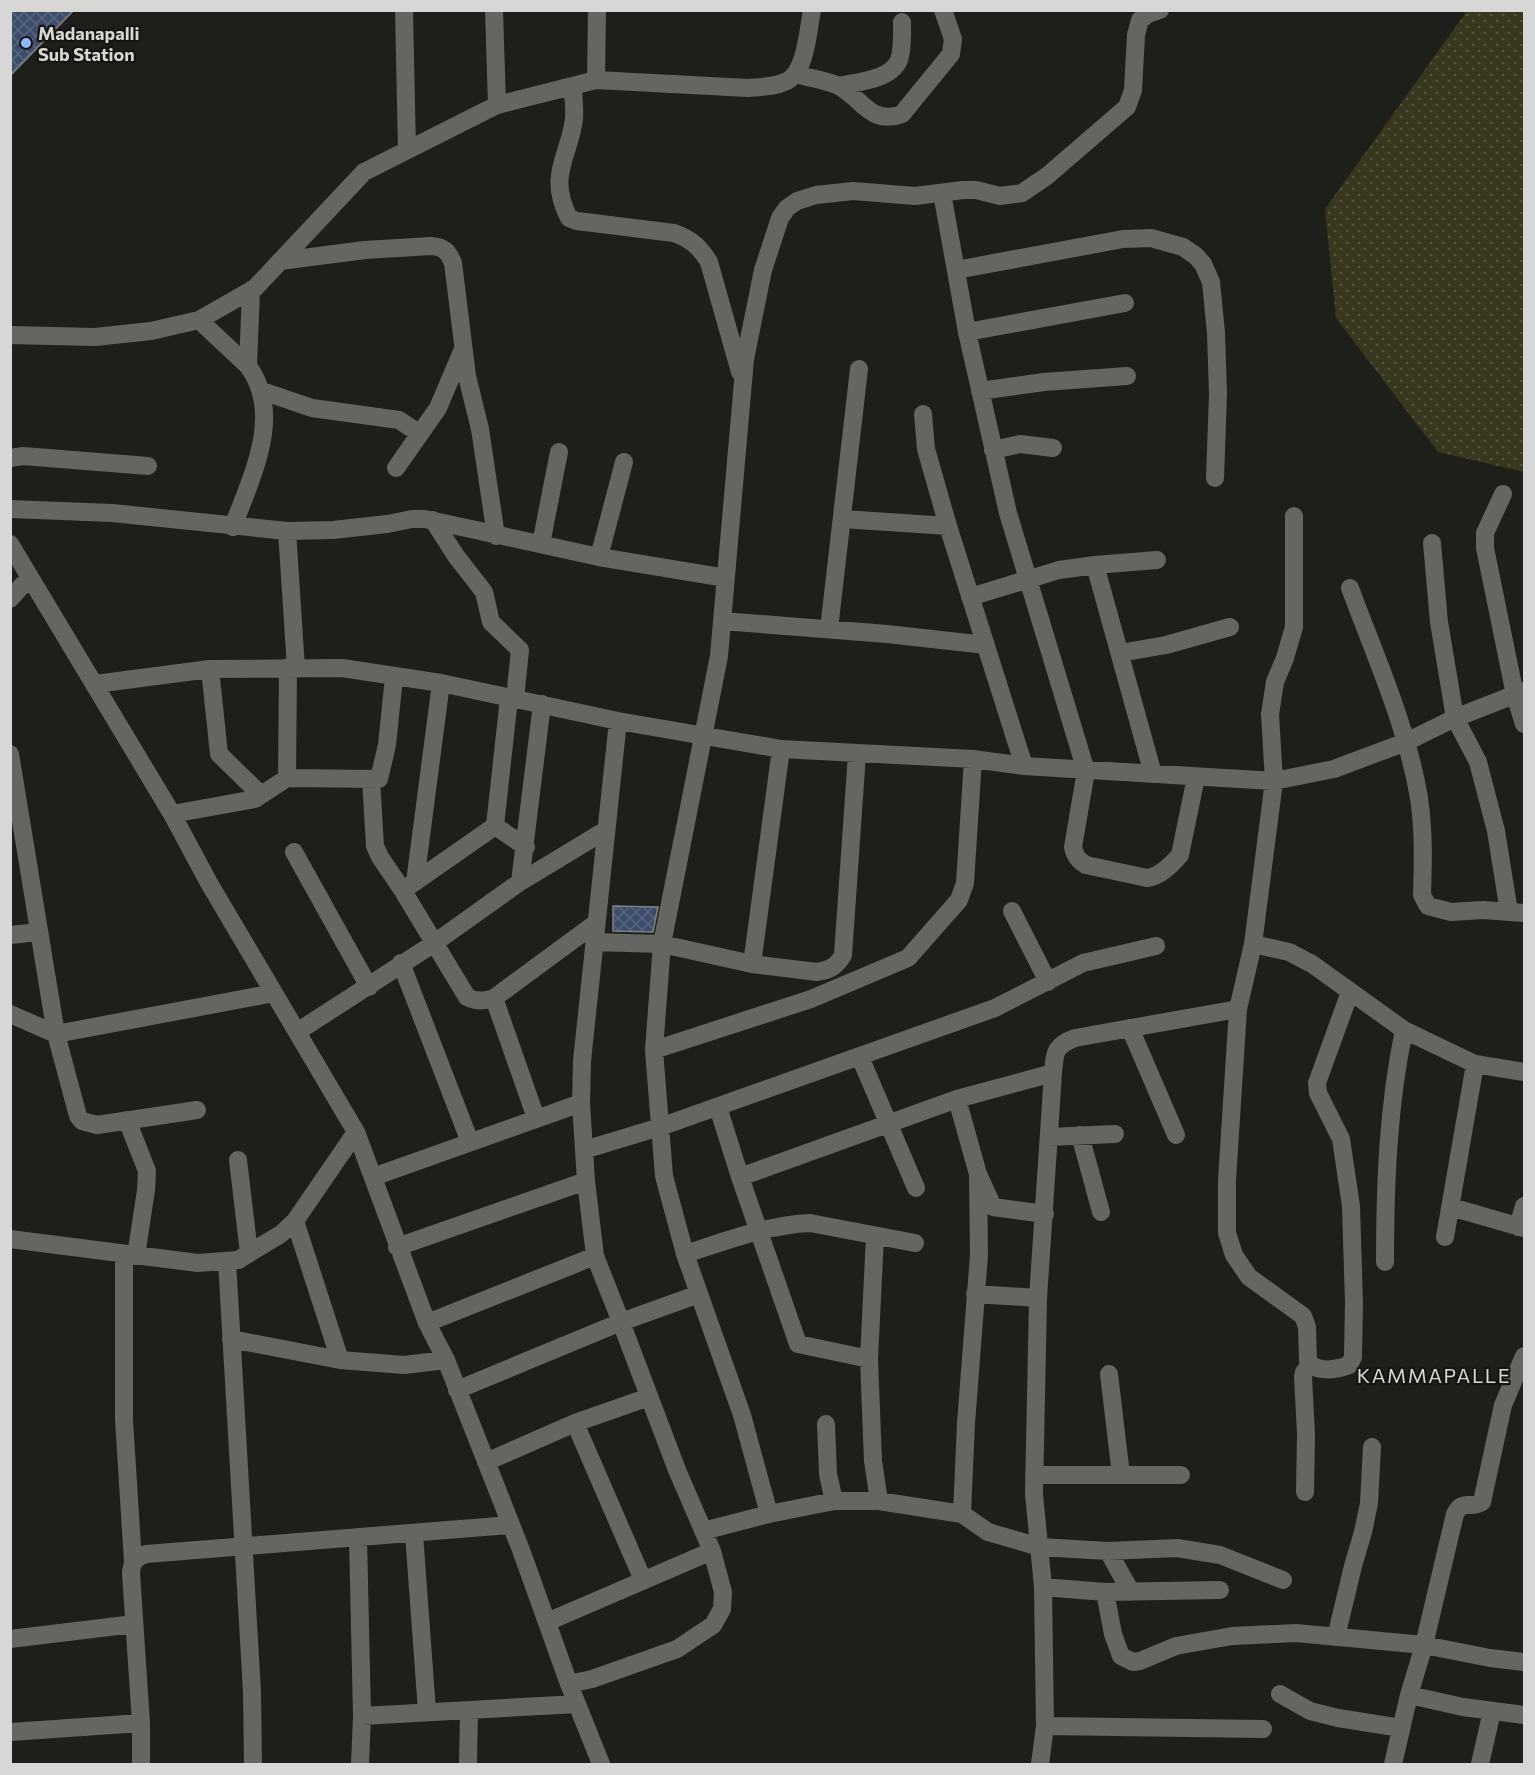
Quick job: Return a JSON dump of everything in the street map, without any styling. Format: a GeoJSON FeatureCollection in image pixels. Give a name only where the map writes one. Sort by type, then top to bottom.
{"type":"FeatureCollection","features":[{"type":"Feature","properties":{"kind":"street"},"geometry":{"type":"LineString","coordinates":[[404,10],[407,150]]}},
{"type":"Feature","properties":{"kind":"street"},"geometry":{"type":"LineString","coordinates":[[494,10],[497,105]]}},
{"type":"Feature","properties":{"kind":"street"},"geometry":{"type":"LineString","coordinates":[[596,80],[597,10]]}},
{"type":"Feature","properties":{"kind":"street"},"geometry":{"type":"LineString","coordinates":[[10,336],[94,338],[151,331],[199,320],[251,290],[364,172],[497,105],[596,80],[748,88],[770,86],[787,81],[796,74],[801,66],[812,10]]}},
{"type":"Feature","properties":{"kind":"street"},"geometry":{"type":"LineString","coordinates":[[796,74],[839,86],[874,114],[893,117],[902,114],[951,54],[953,39],[943,10]]}},
{"type":"Feature","properties":{"kind":"street"},"geometry":{"type":"LineString","coordinates":[[769,1514],[742,1415],[685,1254],[664,1176],[654,1050],[662,944],[719,656],[745,358],[763,270],[780,218],[787,208],[797,201],[816,195],[853,191],[915,196],[976,190],[1000,196],[1022,193],[1047,176],[1127,107],[1133,90],[1136,35],[1140,15],[1160,10]]}},
{"type":"Feature","properties":{"kind":"street"},"geometry":{"type":"LineString","coordinates":[[839,86],[876,77],[892,70],[898,62],[901,51],[902,22]]}},
{"type":"Feature","properties":{"kind":"street"},"geometry":{"type":"LineString","coordinates":[[573,86],[574,119],[559,173],[564,209],[569,218],[584,222],[674,233],[688,238],[700,248],[709,262],[743,383]]}},
{"type":"Feature","properties":{"kind":"street"},"geometry":{"type":"LineString","coordinates":[[942,193],[967,332],[993,450],[1028,578],[1086,771],[1073,847],[1075,855],[1086,865],[1148,878],[1155,877],[1180,855],[1196,777]]}},
{"type":"Feature","properties":{"kind":"street"},"geometry":{"type":"LineString","coordinates":[[956,270],[1123,239],[1151,238],[1183,247],[1196,256],[1203,264],[1211,282],[1216,333],[1218,394],[1215,478]]}},
{"type":"Feature","properties":{"kind":"street"},"geometry":{"type":"LineString","coordinates":[[280,261],[365,250],[431,246],[441,247],[448,252],[453,263],[465,345],[467,376],[480,429],[496,536]]}},
{"type":"Feature","properties":{"kind":"street"},"geometry":{"type":"LineString","coordinates":[[248,366],[251,290]]}},
{"type":"Feature","properties":{"kind":"street"},"geometry":{"type":"LineString","coordinates":[[967,332],[1125,303]]}},
{"type":"Feature","properties":{"kind":"street"},"geometry":{"type":"LineString","coordinates":[[199,320],[248,366],[262,391],[266,412],[264,432],[253,472],[233,527]]}},
{"type":"Feature","properties":{"kind":"street"},"geometry":{"type":"LineString","coordinates":[[396,468],[438,408],[465,345]]}},
{"type":"Feature","properties":{"kind":"street"},"geometry":{"type":"LineString","coordinates":[[829,629],[859,369]]}},
{"type":"Feature","properties":{"kind":"street"},"geometry":{"type":"LineString","coordinates":[[980,391],[1044,382],[1127,376]]}},
{"type":"Feature","properties":{"kind":"street"},"geometry":{"type":"LineString","coordinates":[[262,391],[312,408],[399,420],[420,434]]}},
{"type":"Feature","properties":{"kind":"street"},"geometry":{"type":"LineString","coordinates":[[923,414],[926,449],[948,526],[1024,766]]}},
{"type":"Feature","properties":{"kind":"street"},"geometry":{"type":"LineString","coordinates":[[993,450],[1020,444],[1053,448]]}},
{"type":"Feature","properties":{"kind":"street"},"geometry":{"type":"LineString","coordinates":[[541,544],[559,452]]}},
{"type":"Feature","properties":{"kind":"street"},"geometry":{"type":"LineString","coordinates":[[10,458],[23,456],[148,466]]}},
{"type":"Feature","properties":{"kind":"street"},"geometry":{"type":"LineString","coordinates":[[599,557],[624,462]]}},
{"type":"Feature","properties":{"kind":"street"},"geometry":{"type":"LineString","coordinates":[[1503,494],[1485,533],[1485,548],[1520,693],[1524,724]]}},
{"type":"Feature","properties":{"kind":"street"},"geometry":{"type":"LineString","coordinates":[[10,509],[112,513],[287,531],[355,528],[412,519],[433,520],[496,536],[599,557],[726,578]]}},
{"type":"Feature","properties":{"kind":"street"},"geometry":{"type":"LineString","coordinates":[[1294,516],[1293,627],[1275,682],[1270,714],[1274,782],[1253,944],[1238,1009],[1227,1180],[1227,1233],[1234,1255],[1249,1277],[1303,1316],[1307,1327],[1308,1362],[1319,1370],[1344,1367],[1353,1357],[1351,1206],[1341,1138],[1318,1093],[1317,1083],[1350,992]]}},
{"type":"Feature","properties":{"kind":"street"},"geometry":{"type":"LineString","coordinates":[[843,519],[948,526]]}},
{"type":"Feature","properties":{"kind":"street"},"geometry":{"type":"LineString","coordinates":[[409,886],[495,826],[520,650],[491,622],[484,592],[456,556],[433,520]]}},
{"type":"Feature","properties":{"kind":"street"},"geometry":{"type":"LineString","coordinates":[[287,531],[292,667],[287,778]]}},
{"type":"Feature","properties":{"kind":"street"},"geometry":{"type":"LineString","coordinates":[[1350,588],[1406,742],[1420,809],[1424,843],[1422,895],[1424,902],[1434,909],[1451,912],[1517,912],[1478,762],[1455,717],[1439,622],[1432,543]]}},
{"type":"Feature","properties":{"kind":"street"},"geometry":{"type":"LineString","coordinates":[[10,544],[172,814],[209,883],[356,1132],[397,1247],[427,1323],[446,1360],[601,1764]]}},
{"type":"Feature","properties":{"kind":"street"},"geometry":{"type":"LineString","coordinates":[[970,597],[1059,570],[1156,560]]}},
{"type":"Feature","properties":{"kind":"street"},"geometry":{"type":"LineString","coordinates":[[1095,565],[1153,774]]}},
{"type":"Feature","properties":{"kind":"street"},"geometry":{"type":"LineString","coordinates":[[10,599],[29,578]]}},
{"type":"Feature","properties":{"kind":"street"},"geometry":{"type":"LineString","coordinates":[[722,621],[986,645]]}},
{"type":"Feature","properties":{"kind":"street"},"geometry":{"type":"LineString","coordinates":[[1120,653],[1166,645],[1230,627]]}},
{"type":"Feature","properties":{"kind":"street"},"geometry":{"type":"LineString","coordinates":[[95,684],[210,669],[342,668],[441,684],[618,721],[781,749],[973,759],[1086,771],[1274,782],[1335,769],[1406,742],[1455,717],[1520,693]]}},
{"type":"Feature","properties":{"kind":"street"},"geometry":{"type":"LineString","coordinates":[[210,669],[219,754],[261,795]]}},
{"type":"Feature","properties":{"kind":"street"},"geometry":{"type":"LineString","coordinates":[[172,814],[255,799],[287,778],[379,779],[387,745],[394,677]]}},
{"type":"Feature","properties":{"kind":"street"},"geometry":{"type":"LineString","coordinates":[[409,886],[441,684]]}},
{"type":"Feature","properties":{"kind":"street"},"geometry":{"type":"LineString","coordinates":[[520,882],[542,704]]}},
{"type":"Feature","properties":{"kind":"street"},"geometry":{"type":"LineString","coordinates":[[569,1684],[592,1679],[677,1649],[713,1625],[722,1609],[723,1592],[712,1551],[676,1470],[595,1256],[586,1181],[581,1102],[582,1061],[618,721]]}},
{"type":"Feature","properties":{"kind":"street"},"geometry":{"type":"LineString","coordinates":[[752,964],[781,749]]}},
{"type":"Feature","properties":{"kind":"street"},"geometry":{"type":"LineString","coordinates":[[10,754],[56,1034],[78,1116],[82,1121],[97,1125],[197,1110]]}},
{"type":"Feature","properties":{"kind":"street"},"geometry":{"type":"LineString","coordinates":[[594,942],[662,944],[752,964],[817,972],[827,971],[839,964],[843,955],[857,754]]}},
{"type":"Feature","properties":{"kind":"street"},"geometry":{"type":"LineString","coordinates":[[654,1050],[811,999],[908,958],[958,900],[965,883],[973,759]]}},
{"type":"Feature","properties":{"kind":"street"},"geometry":{"type":"LineString","coordinates":[[371,779],[375,846],[380,857],[409,886],[433,944],[467,997],[473,1001],[494,998],[597,923]]}},
{"type":"Feature","properties":{"kind":"street"},"geometry":{"type":"LineString","coordinates":[[495,826],[526,846]]}},
{"type":"Feature","properties":{"kind":"street"},"geometry":{"type":"LineString","coordinates":[[297,1032],[433,944],[520,882],[606,830]]}},
{"type":"Feature","properties":{"kind":"street"},"geometry":{"type":"LineString","coordinates":[[294,852],[369,987]]}},
{"type":"Feature","properties":{"kind":"street"},"geometry":{"type":"LineString","coordinates":[[1012,911],[1048,982]]}},
{"type":"Feature","properties":{"kind":"street"},"geometry":{"type":"LineString","coordinates":[[10,935],[39,932]]}},
{"type":"Feature","properties":{"kind":"street"},"geometry":{"type":"LineString","coordinates":[[1253,944],[1289,952],[1312,964],[1404,1030],[1475,1064],[1524,1072]]}},
{"type":"Feature","properties":{"kind":"street"},"geometry":{"type":"LineString","coordinates":[[584,1150],[718,1107],[995,1008],[1083,963],[1156,946]]}},
{"type":"Feature","properties":{"kind":"street"},"geometry":{"type":"LineString","coordinates":[[401,963],[470,1143]]}},
{"type":"Feature","properties":{"kind":"street"},"geometry":{"type":"LineString","coordinates":[[10,1014],[56,1034],[274,993]]}},
{"type":"Feature","properties":{"kind":"street"},"geometry":{"type":"LineString","coordinates":[[494,998],[536,1118]]}},
{"type":"Feature","properties":{"kind":"street"},"geometry":{"type":"LineString","coordinates":[[1040,1764],[1045,1726],[1043,1587],[1034,1494],[1038,1298],[1053,1072],[1057,1048],[1075,1038],[1238,1009]]}},
{"type":"Feature","properties":{"kind":"street"},"geometry":{"type":"LineString","coordinates":[[1130,1028],[1176,1135]]}},
{"type":"Feature","properties":{"kind":"street"},"geometry":{"type":"LineString","coordinates":[[1385,1262],[1388,1139],[1394,1074],[1404,1030]]}},
{"type":"Feature","properties":{"kind":"street"},"geometry":{"type":"LineString","coordinates":[[860,1057],[916,1188]]}},
{"type":"Feature","properties":{"kind":"street"},"geometry":{"type":"LineString","coordinates":[[1445,1237],[1475,1064]]}},
{"type":"Feature","properties":{"kind":"street"},"geometry":{"type":"LineString","coordinates":[[740,1177],[957,1099],[1053,1072]]}},
{"type":"Feature","properties":{"kind":"street"},"geometry":{"type":"LineString","coordinates":[[957,1099],[978,1174],[993,1207],[1044,1214]]}},
{"type":"Feature","properties":{"kind":"street"},"geometry":{"type":"LineString","coordinates":[[373,1177],[581,1102]]}},
{"type":"Feature","properties":{"kind":"street"},"geometry":{"type":"LineString","coordinates":[[718,1107],[798,1344],[869,1359]]}},
{"type":"Feature","properties":{"kind":"street"},"geometry":{"type":"LineString","coordinates":[[127,1120],[147,1171],[146,1190],[130,1256],[124,1420],[141,1723],[141,1764]]}},
{"type":"Feature","properties":{"kind":"street"},"geometry":{"type":"LineString","coordinates":[[10,1239],[198,1263],[237,1260],[281,1234],[295,1221],[356,1132]]}},
{"type":"Feature","properties":{"kind":"street"},"geometry":{"type":"LineString","coordinates":[[1049,1137],[1115,1134]]}},
{"type":"Feature","properties":{"kind":"street"},"geometry":{"type":"LineString","coordinates":[[1080,1135],[1101,1212]]}},
{"type":"Feature","properties":{"kind":"street"},"geometry":{"type":"LineString","coordinates":[[238,1160],[249,1253]]}},
{"type":"Feature","properties":{"kind":"street"},"geometry":{"type":"LineString","coordinates":[[962,1514],[979,1255],[978,1174]]}},
{"type":"Feature","properties":{"kind":"street"},"geometry":{"type":"LineString","coordinates":[[397,1247],[586,1181]]}},
{"type":"Feature","properties":{"kind":"street"},"geometry":{"type":"LineString","coordinates":[[1451,1207],[1521,1227],[1524,1206]]}},
{"type":"Feature","properties":{"kind":"street"},"geometry":{"type":"LineString","coordinates":[[295,1221],[340,1360]]}},
{"type":"Feature","properties":{"kind":"street"},"geometry":{"type":"LineString","coordinates":[[685,1254],[758,1230],[810,1223],[915,1243]]}},
{"type":"Feature","properties":{"kind":"street"},"geometry":{"type":"LineString","coordinates":[[874,1236],[869,1359],[873,1461],[879,1501]]}},
{"type":"Feature","properties":{"kind":"street"},"geometry":{"type":"LineString","coordinates":[[427,1323],[595,1256]]}},
{"type":"Feature","properties":{"kind":"street"},"geometry":{"type":"LineString","coordinates":[[226,1261],[252,1692],[253,1764]]}},
{"type":"Feature","properties":{"kind":"street"},"geometry":{"type":"LineString","coordinates":[[457,1390],[621,1322],[699,1294]]}},
{"type":"Feature","properties":{"kind":"street"},"geometry":{"type":"LineString","coordinates":[[975,1294],[1038,1298]]}},
{"type":"Feature","properties":{"kind":"street"},"geometry":{"type":"LineString","coordinates":[[231,1339],[340,1360],[404,1365],[446,1360]]}},
{"type":"Feature","properties":{"kind":"street"},"geometry":{"type":"LineString","coordinates":[[1393,1764],[1455,1514],[1459,1506],[1463,1504],[1474,1505],[1482,1502],[1503,1405],[1524,1356]]}},
{"type":"Feature","properties":{"kind":"street"},"geometry":{"type":"LineString","coordinates":[[1305,1492],[1306,1434],[1303,1377],[1310,1365]]}},
{"type":"Feature","properties":{"kind":"street"},"geometry":{"type":"LineString","coordinates":[[1109,1374],[1121,1475]]}},
{"type":"Feature","properties":{"kind":"street"},"geometry":{"type":"LineString","coordinates":[[486,1462],[575,1423],[649,1397]]}},
{"type":"Feature","properties":{"kind":"street"},"geometry":{"type":"LineString","coordinates":[[575,1423],[643,1580]]}},
{"type":"Feature","properties":{"kind":"street"},"geometry":{"type":"LineString","coordinates":[[826,1424],[828,1474],[834,1500]]}},
{"type":"Feature","properties":{"kind":"street"},"geometry":{"type":"LineString","coordinates":[[1336,1637],[1369,1503],[1372,1447]]}},
{"type":"Feature","properties":{"kind":"street"},"geometry":{"type":"LineString","coordinates":[[1034,1474],[1181,1475]]}},
{"type":"Feature","properties":{"kind":"street"},"geometry":{"type":"LineString","coordinates":[[703,1532],[769,1514],[834,1500],[879,1501],[962,1514],[988,1532],[1040,1547],[1108,1551],[1177,1548],[1220,1555],[1283,1580]]}},
{"type":"Feature","properties":{"kind":"street"},"geometry":{"type":"LineString","coordinates":[[133,1562],[146,1554],[511,1526]]}},
{"type":"Feature","properties":{"kind":"street"},"geometry":{"type":"LineString","coordinates":[[414,1534],[427,1711]]}},
{"type":"Feature","properties":{"kind":"street"},"geometry":{"type":"LineString","coordinates":[[358,1537],[362,1716],[360,1764]]}},
{"type":"Feature","properties":{"kind":"street"},"geometry":{"type":"LineString","coordinates":[[547,1622],[712,1551]]}},
{"type":"Feature","properties":{"kind":"street"},"geometry":{"type":"LineString","coordinates":[[1108,1551],[1131,1592]]}},
{"type":"Feature","properties":{"kind":"street"},"geometry":{"type":"LineString","coordinates":[[1043,1587],[1105,1593],[1220,1590]]}},
{"type":"Feature","properties":{"kind":"street"},"geometry":{"type":"LineString","coordinates":[[1105,1593],[1113,1634],[1121,1656],[1132,1662],[1176,1646],[1232,1636],[1296,1633],[1424,1645],[1524,1662]]}},
{"type":"Feature","properties":{"kind":"street"},"geometry":{"type":"LineString","coordinates":[[10,1639],[134,1624]]}},
{"type":"Feature","properties":{"kind":"street"},"geometry":{"type":"LineString","coordinates":[[1280,1694],[1310,1711],[1401,1728]]}},
{"type":"Feature","properties":{"kind":"street"},"geometry":{"type":"LineString","coordinates":[[1409,1695],[1524,1715]]}},
{"type":"Feature","properties":{"kind":"street"},"geometry":{"type":"LineString","coordinates":[[362,1716],[577,1704]]}},
{"type":"Feature","properties":{"kind":"street"},"geometry":{"type":"LineString","coordinates":[[468,1764],[469,1711]]}},
{"type":"Feature","properties":{"kind":"street"},"geometry":{"type":"LineString","coordinates":[[1480,1764],[1492,1711]]}},
{"type":"Feature","properties":{"kind":"street"},"geometry":{"type":"LineString","coordinates":[[11,1732],[141,1723]]}},
{"type":"Feature","properties":{"kind":"street"},"geometry":{"type":"LineString","coordinates":[[1045,1726],[1263,1729]]}},
{"type":"Feature","properties":{"kind":"shaded area"},"geometry":{"type":"Polygon","coordinates":[[[1467,11],[1524,11],[1524,472],[1438,452],[1336,318],[1325,209],[1467,11]]]}},
{"type":"Feature","properties":{"kind":"building","name":"Madanapalli Sub Station"},"geometry":{"type":"Polygon","coordinates":[[[10,10],[74,10],[10,76],[10,10]]]}},
{"type":"Feature","properties":{"kind":"building"},"geometry":{"type":"Polygon","coordinates":[[[613,906],[658,907],[653,932],[613,931],[613,906]]]}},
{"type":"Feature","properties":{"kind":"place","name":"Madanapalli Sub Station"},"geometry":{"type":"Point","coordinates":[26,43]}},
{"type":"Feature","properties":{"kind":"district","name":"KAMMAPALLE"},"geometry":{"type":"Point","coordinates":[1434,1375]}}]}
